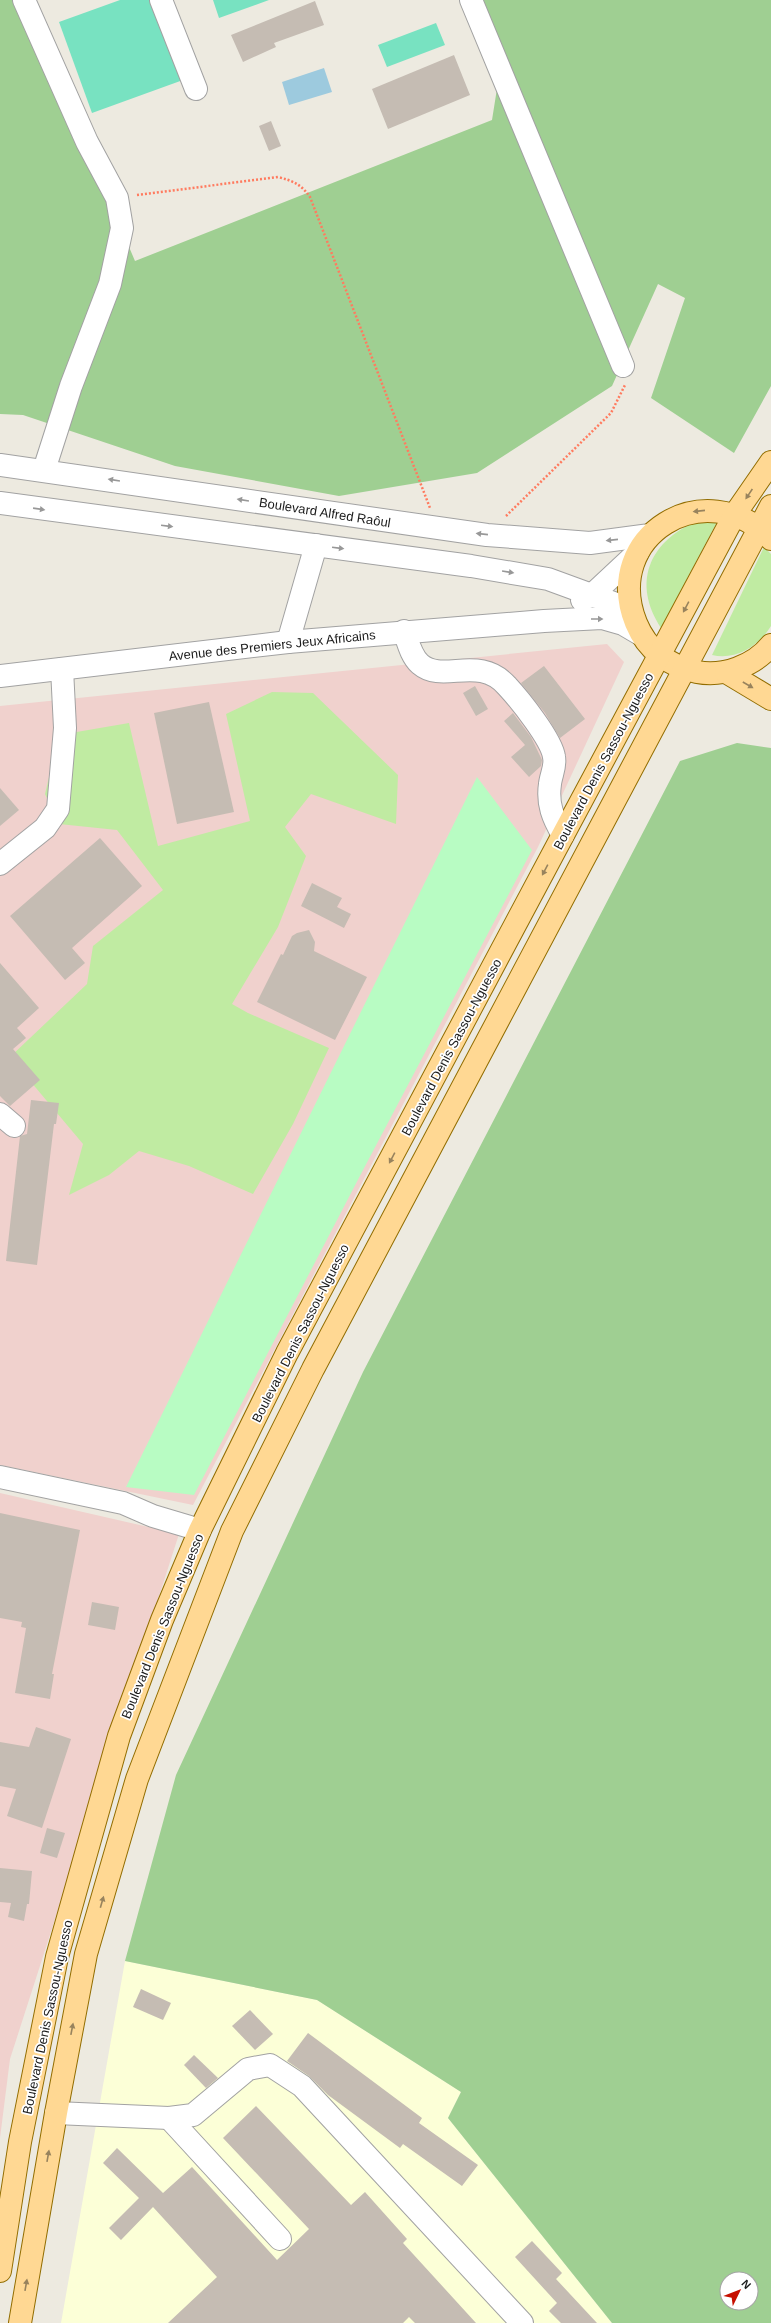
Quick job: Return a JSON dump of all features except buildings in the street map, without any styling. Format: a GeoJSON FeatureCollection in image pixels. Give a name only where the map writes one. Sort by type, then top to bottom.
{"type":"FeatureCollection","features":[{"type":"Feature","properties":{"kind":"main road","name":"Boulevard Denis Sassou-Nguesso"},"geometry":{"type":"LineString","coordinates":[[1,2262],[20,2142],[57,1958],[119,1736],[162,1620],[200,1530],[287,1353],[563,835],[735,514],[771,462]]}},
{"type":"Feature","properties":{"kind":"main road","name":"Boulevard Denis Sassou-Nguesso"},"geometry":{"type":"LineString","coordinates":[[20,2323],[56,2113],[86,1954],[137,1778],[232,1531],[327,1340],[684,669],[765,533],[771,506]]}},
{"type":"Feature","properties":{"kind":"main road"},"geometry":{"type":"LineString","coordinates":[[765,533],[735,514],[713,510],[690,512],[668,521],[644,544],[631,570],[628,590],[630,609],[640,634],[660,656],[684,669],[705,673],[726,672],[748,664],[770,653]]}},
{"type":"Feature","properties":{"kind":"main road"},"geometry":{"type":"LineString","coordinates":[[726,672],[771,699]]}},
{"type":"Feature","properties":{"kind":"street"},"geometry":{"type":"LineString","coordinates":[[24,0],[87,142],[117,198],[122,228],[110,284],[71,386],[44,470]]}},
{"type":"Feature","properties":{"kind":"street"},"geometry":{"type":"LineString","coordinates":[[161,0],[196,89]]}},
{"type":"Feature","properties":{"kind":"street"},"geometry":{"type":"LineString","coordinates":[[471,0],[623,366]]}},
{"type":"Feature","properties":{"kind":"street","name":"Boulevard Alfred Raôul"},"geometry":{"type":"LineString","coordinates":[[0,465],[44,470],[438,529],[487,535],[644,544]]}},
{"type":"Feature","properties":{"kind":"street"},"geometry":{"type":"LineString","coordinates":[[0,503],[316,545],[548,578],[630,609]]}},
{"type":"Feature","properties":{"kind":"street","name":"Avenue des Premiers Jeux Africains"},"geometry":{"type":"LineString","coordinates":[[544,621],[592,595],[644,544]]}},
{"type":"Feature","properties":{"kind":"street"},"geometry":{"type":"LineString","coordinates":[[288,642],[316,545]]}},
{"type":"Feature","properties":{"kind":"street","name":"Avenue des Premiers Jeux Africains"},"geometry":{"type":"LineString","coordinates":[[0,676],[288,642],[404,631],[544,621],[602,618],[623,624],[640,634]]}},
{"type":"Feature","properties":{"kind":"street"},"geometry":{"type":"LineString","coordinates":[[404,631],[413,654],[420,664],[431,670],[474,669],[485,672],[501,679],[515,696],[547,740],[554,754],[549,808],[563,835]]}},
{"type":"Feature","properties":{"kind":"street"},"geometry":{"type":"LineString","coordinates":[[0,864],[45,828],[58,809],[65,728],[62,669]]}},
{"type":"Feature","properties":{"kind":"street"},"geometry":{"type":"LineString","coordinates":[[0,1477],[123,1504],[153,1516],[200,1530]]}},
{"type":"Feature","properties":{"kind":"street"},"geometry":{"type":"LineString","coordinates":[[56,2113],[169,2118],[193,2115],[248,2069],[270,2065],[302,2086],[522,2323]]}},
{"type":"Feature","properties":{"kind":"street"},"geometry":{"type":"LineString","coordinates":[[169,2118],[280,2238]]}},
{"type":"Feature","properties":{"kind":"path"},"geometry":{"type":"LineString","coordinates":[[117,198],[278,177],[292,181],[303,187],[310,197],[438,529]]}},
{"type":"Feature","properties":{"kind":"path"},"geometry":{"type":"LineString","coordinates":[[487,535],[612,413],[625,383],[623,366]]}},
{"type":"Feature","properties":{"kind":"shaded area"},"geometry":{"type":"Polygon","coordinates":[[[607,644],[624,662],[538,847],[193,1505],[0,1465],[0,706],[607,644]]]}},
{"type":"Feature","properties":{"kind":"shaded area"},"geometry":{"type":"Polygon","coordinates":[[[0,1493],[179,1534],[10,2059],[0,2138],[0,1493]]]}},
{"type":"Feature","properties":{"kind":"shaded area"},"geometry":{"type":"Polygon","coordinates":[[[125,1961],[317,2000],[461,2092],[448,2118],[612,2323],[61,2323],[125,1961]]]}},
{"type":"Feature","properties":{"kind":"green space"},"geometry":{"type":"Polygon","coordinates":[[[0,0],[24,0],[135,261],[492,120],[499,76],[467,0],[771,0],[771,386],[734,453],[651,398],[685,298],[658,284],[612,386],[477,473],[339,496],[175,466],[23,415],[0,414],[0,0]]]}},
{"type":"Feature","properties":{"kind":"green space"},"geometry":{"type":"Polygon","coordinates":[[[120,0],[153,0],[183,80],[92,113],[59,22],[120,0]]]}},
{"type":"Feature","properties":{"kind":"green space"},"geometry":{"type":"Polygon","coordinates":[[[213,0],[269,0],[219,18],[213,0]]]}},
{"type":"Feature","properties":{"kind":"green space"},"geometry":{"type":"Polygon","coordinates":[[[436,23],[445,45],[387,67],[378,45],[436,23]]]}},
{"type":"Feature","properties":{"kind":"green space"},"geometry":{"type":"Polygon","coordinates":[[[695,522],[717,522],[661,628],[652,612],[647,596],[647,581],[650,566],[656,553],[666,541],[679,531],[695,522]]]}},
{"type":"Feature","properties":{"kind":"green space"},"geometry":{"type":"Polygon","coordinates":[[[764,547],[771,554],[771,626],[753,646],[738,654],[729,656],[712,655],[764,547]]]}},
{"type":"Feature","properties":{"kind":"green space"},"geometry":{"type":"Polygon","coordinates":[[[272,692],[313,693],[398,775],[396,824],[311,794],[285,827],[306,856],[278,927],[232,1004],[248,1013],[329,1048],[293,1124],[253,1194],[189,1166],[139,1151],[109,1175],[69,1195],[83,1144],[10,1057],[87,984],[93,946],[163,890],[117,830],[59,824],[45,794],[59,735],[129,723],[158,846],[250,821],[226,714],[272,692]]]}},
{"type":"Feature","properties":{"kind":"green space"},"geometry":{"type":"Polygon","coordinates":[[[737,743],[771,748],[771,2323],[612,2323],[448,2118],[461,2092],[317,2000],[125,1961],[176,1775],[363,1372],[680,761],[737,743]]]}},
{"type":"Feature","properties":{"kind":"green space"},"geometry":{"type":"Polygon","coordinates":[[[477,777],[532,850],[194,1495],[126,1487],[477,777]]]}},
{"type":"Feature","properties":{"kind":"water"},"geometry":{"type":"Polygon","coordinates":[[[324,68],[332,92],[289,105],[282,82],[324,68]]]}}]}
